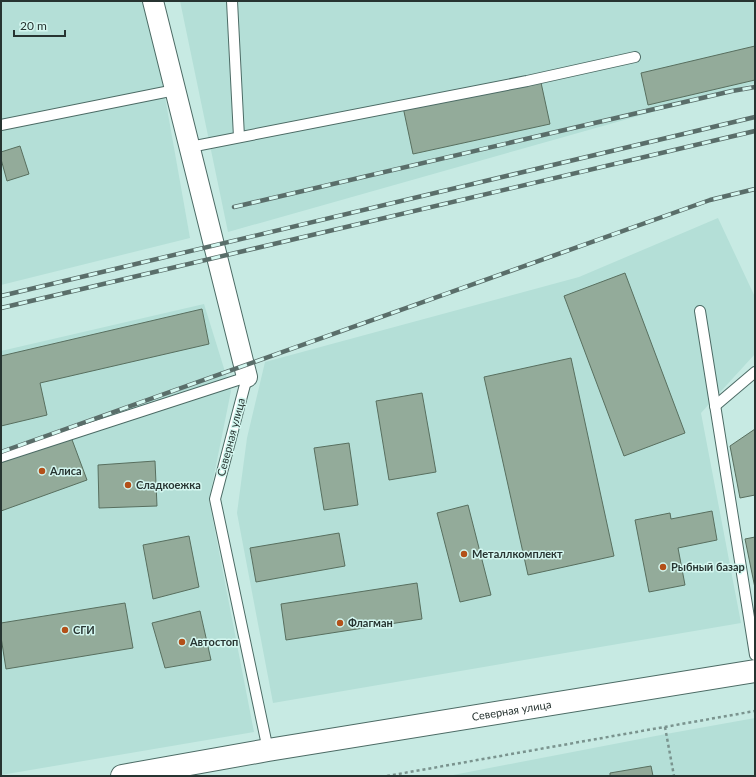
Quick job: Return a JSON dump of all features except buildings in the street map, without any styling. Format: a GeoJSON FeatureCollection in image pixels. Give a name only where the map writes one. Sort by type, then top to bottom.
{"type":"FeatureCollection","features":[{"type":"Feature","properties":{"kind":"main road","name":"Северная улица"},"geometry":{"type":"LineString","coordinates":[[122,776],[268,750],[755,671]]}},
{"type":"Feature","properties":{"kind":"street"},"geometry":{"type":"LineString","coordinates":[[153,1],[247,377]]}},
{"type":"Feature","properties":{"kind":"lane"},"geometry":{"type":"LineString","coordinates":[[232,1],[239,137]]}},
{"type":"Feature","properties":{"kind":"lane"},"geometry":{"type":"LineString","coordinates":[[190,147],[527,81],[635,57]]}},
{"type":"Feature","properties":{"kind":"lane"},"geometry":{"type":"LineString","coordinates":[[1,125],[175,90]]}},
{"type":"Feature","properties":{"kind":"lane"},"geometry":{"type":"LineString","coordinates":[[700,311],[755,655]]}},
{"type":"Feature","properties":{"kind":"lane"},"geometry":{"type":"LineString","coordinates":[[715,406],[755,372]]}},
{"type":"Feature","properties":{"kind":"lane","name":"Северная улица"},"geometry":{"type":"LineString","coordinates":[[1,457],[247,377]]}},
{"type":"Feature","properties":{"kind":"lane","name":"Северная улица"},"geometry":{"type":"LineString","coordinates":[[247,377],[215,499],[268,750]]}},
{"type":"Feature","properties":{"kind":"path"},"geometry":{"type":"LineString","coordinates":[[387,776],[755,711]]}},
{"type":"Feature","properties":{"kind":"path"},"geometry":{"type":"LineString","coordinates":[[665,727],[674,776]]}},
{"type":"Feature","properties":{"kind":"shaded area"},"geometry":{"type":"Polygon","coordinates":[[[1,1],[148,1],[190,238],[1,285],[1,1]]]}},
{"type":"Feature","properties":{"kind":"shaded area"},"geometry":{"type":"Polygon","coordinates":[[[180,1],[755,1],[755,83],[228,232],[180,1]]]}},
{"type":"Feature","properties":{"kind":"shaded area"},"geometry":{"type":"Polygon","coordinates":[[[718,218],[755,297],[755,354],[701,413],[741,623],[273,703],[237,513],[247,438],[265,362],[579,277],[718,218]]]}},
{"type":"Feature","properties":{"kind":"shaded area"},"geometry":{"type":"Polygon","coordinates":[[[204,304],[231,391],[209,500],[254,732],[1,775],[1,351],[204,304]]]}},
{"type":"Feature","properties":{"kind":"shaded area"},"geometry":{"type":"Polygon","coordinates":[[[755,718],[755,776],[448,776],[666,734],[755,718]]]}},
{"type":"Feature","properties":{"kind":"railway"},"geometry":{"type":"LineString","coordinates":[[234,207],[732,91],[755,87]]}},
{"type":"Feature","properties":{"kind":"railway"},"geometry":{"type":"LineString","coordinates":[[1,296],[755,117]]}},
{"type":"Feature","properties":{"kind":"railway"},"geometry":{"type":"LineString","coordinates":[[1,308],[755,131]]}},
{"type":"Feature","properties":{"kind":"railway"},"geometry":{"type":"LineString","coordinates":[[1,452],[710,200],[755,189]]}},
{"type":"Feature","properties":{"kind":"place","name":"Алиса"},"geometry":{"type":"Point","coordinates":[42,471]}},
{"type":"Feature","properties":{"kind":"place","name":"Сладкоежка"},"geometry":{"type":"Point","coordinates":[128,485]}},
{"type":"Feature","properties":{"kind":"place","name":"Металлкомплект"},"geometry":{"type":"Point","coordinates":[464,554]}},
{"type":"Feature","properties":{"kind":"place","name":"Рыбный базар"},"geometry":{"type":"Point","coordinates":[663,567]}},
{"type":"Feature","properties":{"kind":"place","name":"Флагман"},"geometry":{"type":"Point","coordinates":[340,623]}},
{"type":"Feature","properties":{"kind":"place","name":"СГИ"},"geometry":{"type":"Point","coordinates":[65,630]}},
{"type":"Feature","properties":{"kind":"place","name":"Автостоп"},"geometry":{"type":"Point","coordinates":[182,642]}}]}
